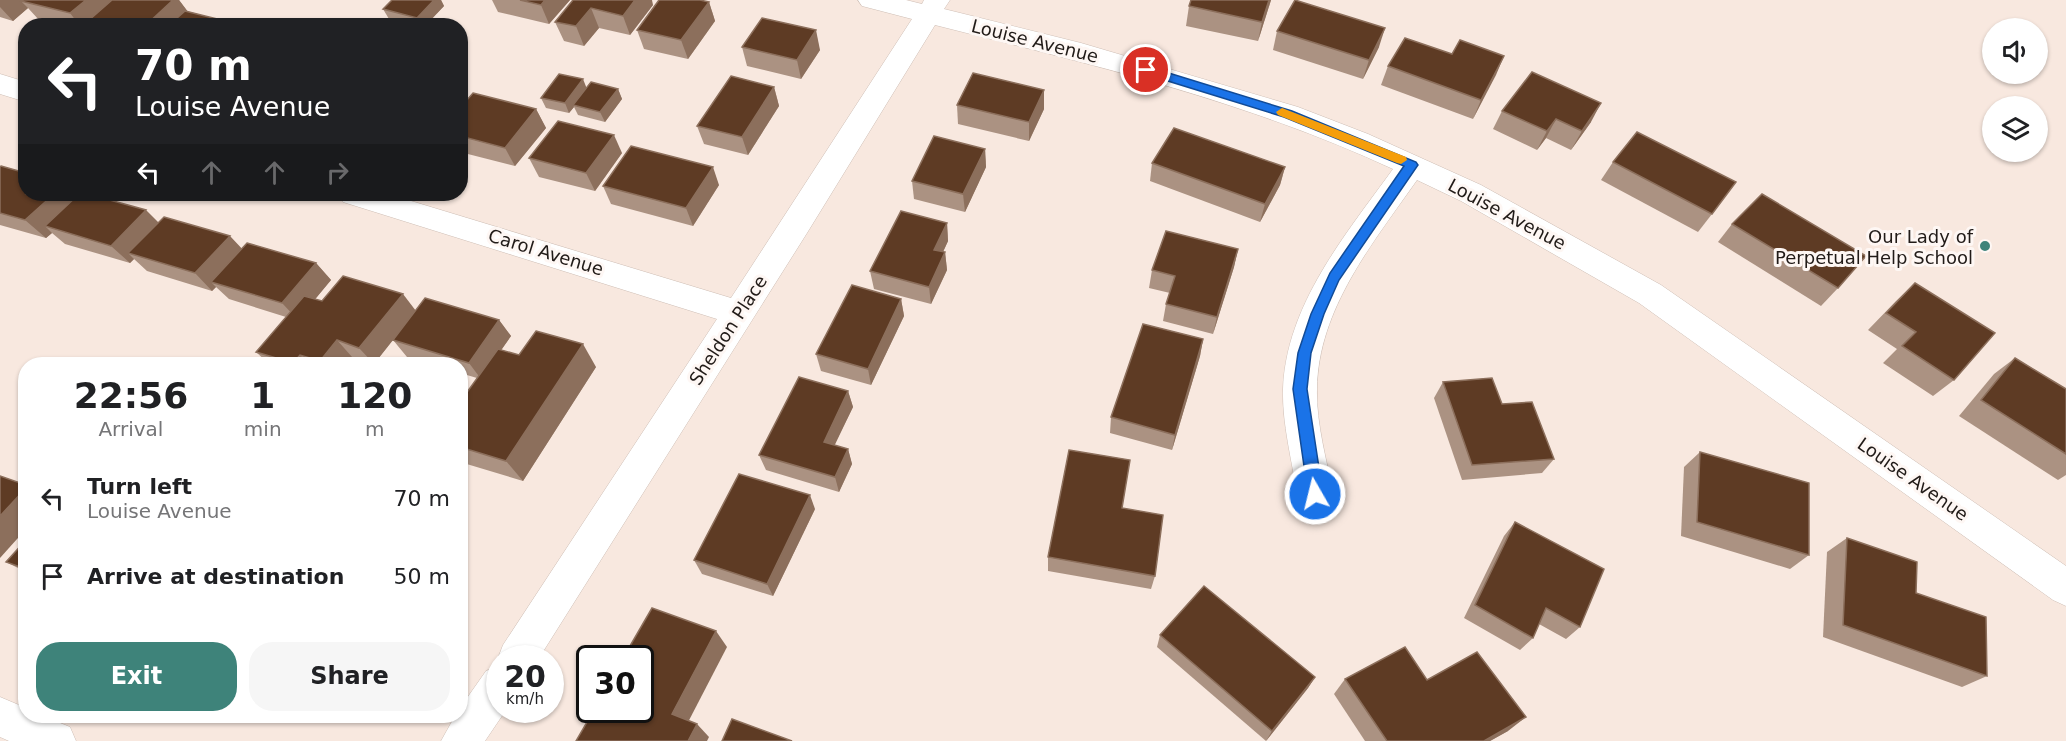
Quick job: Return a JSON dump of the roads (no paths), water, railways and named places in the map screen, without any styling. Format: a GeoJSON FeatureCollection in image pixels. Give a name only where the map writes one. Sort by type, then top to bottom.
{"type":"FeatureCollection","features":[{"type":"Feature","properties":{"kind":"street","name":"Louise Avenue"},"geometry":{"type":"LineString","coordinates":[[871,0],[933,7],[1288,114],[1412,165],[1471,193],[1650,294],[2066,588]]}},
{"type":"Feature","properties":{"kind":"street","name":"Sheldon Place"},"geometry":{"type":"LineString","coordinates":[[525,645],[796,225],[933,7]]}},
{"type":"Feature","properties":{"kind":"street"},"geometry":{"type":"LineString","coordinates":[[0,84],[18,90]]}},
{"type":"Feature","properties":{"kind":"street"},"geometry":{"type":"LineString","coordinates":[[1315,494],[1300,389],[1305,353],[1334,277],[1412,165]]}},
{"type":"Feature","properties":{"kind":"street","name":"Carol Avenue"},"geometry":{"type":"LineString","coordinates":[[376,201],[738,313]]}},
{"type":"Feature","properties":{"kind":"street"},"geometry":{"type":"LineString","coordinates":[[461,741],[486,705]]}},
{"type":"Feature","properties":{"kind":"street"},"geometry":{"type":"LineString","coordinates":[[0,717],[56,741]]}},
{"type":"Feature","properties":{"kind":"place","name":"Our Lady of Perpetual Help School"},"geometry":{"type":"Point","coordinates":[1985,246]}}]}
